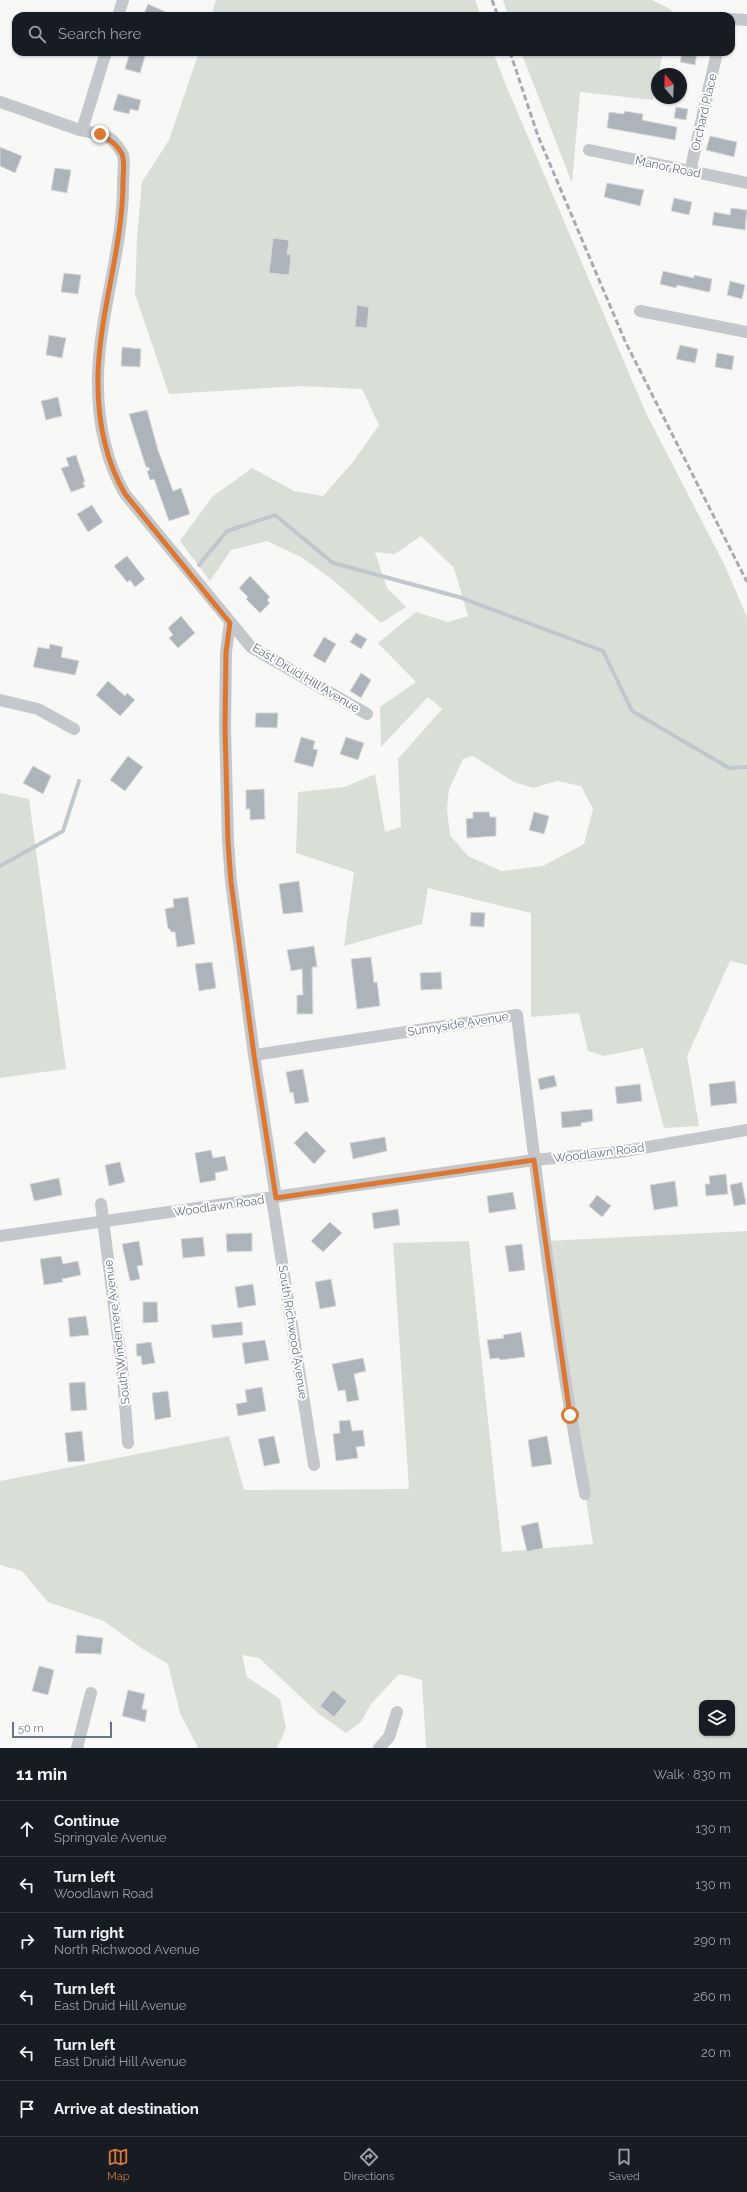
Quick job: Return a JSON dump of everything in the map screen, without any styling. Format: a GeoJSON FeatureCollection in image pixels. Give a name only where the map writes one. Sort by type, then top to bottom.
{"type":"FeatureCollection","features":[{"type":"Feature","properties":{"kind":"street"},"geometry":{"type":"LineString","coordinates":[[119,12],[123,0]]}},
{"type":"Feature","properties":{"kind":"street"},"geometry":{"type":"LineString","coordinates":[[735,19],[747,20]]}},
{"type":"Feature","properties":{"kind":"street"},"geometry":{"type":"LineString","coordinates":[[82,130],[105,56]]}},
{"type":"Feature","properties":{"kind":"street","name":"Orchard Place"},"geometry":{"type":"LineString","coordinates":[[690,172],[716,56]]}},
{"type":"Feature","properties":{"kind":"street","name":"East Druid Hill Avenue"},"geometry":{"type":"LineString","coordinates":[[0,102],[82,130],[100,134],[112,140],[123,154],[121,227],[100,350],[98,374],[100,419],[108,457],[115,476],[125,494],[251,647],[367,714]]}},
{"type":"Feature","properties":{"kind":"street","name":"Manor Road"},"geometry":{"type":"LineString","coordinates":[[589,150],[747,183]]}},
{"type":"Feature","properties":{"kind":"street"},"geometry":{"type":"LineString","coordinates":[[640,311],[747,332]]}},
{"type":"Feature","properties":{"kind":"street","name":"South Richwood Avenue"},"geometry":{"type":"LineString","coordinates":[[230,623],[226,652],[225,727],[228,842],[231,882],[274,1198],[314,1465]]}},
{"type":"Feature","properties":{"kind":"street"},"geometry":{"type":"LineString","coordinates":[[0,700],[38,709],[74,729]]}},
{"type":"Feature","properties":{"kind":"street","name":"Sunnyside Avenue"},"geometry":{"type":"LineString","coordinates":[[254,1055],[517,1015],[534,1160]]}},
{"type":"Feature","properties":{"kind":"street","name":"Woodlawn Road"},"geometry":{"type":"LineString","coordinates":[[0,1236],[103,1220],[274,1198],[534,1160],[619,1152],[747,1130]]}},
{"type":"Feature","properties":{"kind":"street"},"geometry":{"type":"LineString","coordinates":[[534,1160],[570,1415],[585,1494]]}},
{"type":"Feature","properties":{"kind":"street","name":"South Windemere Avenue"},"geometry":{"type":"LineString","coordinates":[[101,1204],[123,1378],[128,1443]]}},
{"type":"Feature","properties":{"kind":"street"},"geometry":{"type":"LineString","coordinates":[[77,1748],[91,1693]]}},
{"type":"Feature","properties":{"kind":"street"},"geometry":{"type":"LineString","coordinates":[[379,1748],[389,1737],[397,1712]]}},
{"type":"Feature","properties":{"kind":"shaded area"},"geometry":{"type":"Polygon","coordinates":[[[216,0],[475,0],[480,12],[212,12],[216,0]]]}},
{"type":"Feature","properties":{"kind":"shaded area"},"geometry":{"type":"Polygon","coordinates":[[[503,0],[652,0],[672,10],[672,12],[507,12],[503,0]]]}},
{"type":"Feature","properties":{"kind":"shaded area"},"geometry":{"type":"Polygon","coordinates":[[[198,56],[495,56],[646,413],[724,564],[747,617],[747,965],[730,961],[687,1056],[699,1126],[664,1128],[643,1048],[604,1056],[588,1051],[579,1013],[531,1017],[531,913],[428,888],[422,924],[344,946],[354,872],[296,853],[298,792],[345,787],[375,774],[385,832],[401,827],[398,759],[442,709],[428,697],[381,747],[380,707],[416,682],[378,643],[416,612],[448,622],[468,616],[454,568],[421,536],[395,554],[375,552],[387,588],[406,607],[381,623],[333,580],[301,557],[267,541],[231,550],[210,581],[180,541],[212,497],[252,468],[294,491],[323,496],[353,462],[379,425],[362,389],[299,386],[169,394],[135,294],[137,237],[142,182],[169,140],[198,56]],[[473,756],[463,759],[449,789],[447,809],[450,835],[468,856],[501,871],[543,866],[584,844],[593,809],[581,786],[557,781],[533,788],[514,782],[473,756]]]}},
{"type":"Feature","properties":{"kind":"shaded area"},"geometry":{"type":"Polygon","coordinates":[[[523,56],[662,56],[660,68],[651,68],[651,100],[580,92],[572,183],[523,56]]]}},
{"type":"Feature","properties":{"kind":"shaded area"},"geometry":{"type":"Polygon","coordinates":[[[0,793],[29,799],[66,1069],[0,1078],[0,793]]]}},
{"type":"Feature","properties":{"kind":"shaded area"},"geometry":{"type":"Polygon","coordinates":[[[747,1231],[747,1748],[426,1748],[422,1680],[399,1674],[371,1704],[361,1722],[346,1733],[319,1714],[259,1658],[242,1655],[247,1677],[280,1699],[286,1728],[277,1748],[198,1748],[180,1713],[168,1664],[141,1648],[104,1621],[48,1602],[22,1571],[0,1565],[0,1481],[229,1436],[244,1490],[409,1489],[393,1243],[469,1241],[502,1552],[593,1544],[546,1241],[747,1231]]]}},
{"type":"Feature","properties":{"kind":"building"},"geometry":{"type":"Polygon","coordinates":[[[148,4],[166,12],[145,12],[148,4]]]}},
{"type":"Feature","properties":{"kind":"building"},"geometry":{"type":"Polygon","coordinates":[[[129,56],[145,56],[140,73],[125,69],[129,56]]]}},
{"type":"Feature","properties":{"kind":"building"},"geometry":{"type":"Polygon","coordinates":[[[681,56],[696,56],[695,65],[680,62],[681,56]]]}},
{"type":"Feature","properties":{"kind":"building"},"geometry":{"type":"Polygon","coordinates":[[[118,94],[141,100],[138,111],[130,109],[129,114],[113,110],[118,94]]]}},
{"type":"Feature","properties":{"kind":"building"},"geometry":{"type":"Polygon","coordinates":[[[676,107],[688,109],[686,120],[674,118],[676,107]]]}},
{"type":"Feature","properties":{"kind":"building"},"geometry":{"type":"Polygon","coordinates":[[[624,111],[643,114],[642,120],[677,127],[675,140],[607,128],[609,112],[624,114],[624,111]]]}},
{"type":"Feature","properties":{"kind":"building"},"geometry":{"type":"Polygon","coordinates":[[[710,136],[737,142],[734,157],[706,150],[710,136]]]}},
{"type":"Feature","properties":{"kind":"building"},"geometry":{"type":"Polygon","coordinates":[[[0,147],[22,156],[15,173],[0,166],[0,147]]]}},
{"type":"Feature","properties":{"kind":"building"},"geometry":{"type":"Polygon","coordinates":[[[55,168],[71,170],[67,193],[51,190],[55,168]]]}},
{"type":"Feature","properties":{"kind":"building"},"geometry":{"type":"Polygon","coordinates":[[[607,183],[644,190],[640,206],[604,197],[607,183]]]}},
{"type":"Feature","properties":{"kind":"building"},"geometry":{"type":"Polygon","coordinates":[[[674,198],[692,202],[689,215],[671,211],[674,198]]]}},
{"type":"Feature","properties":{"kind":"building"},"geometry":{"type":"Polygon","coordinates":[[[731,208],[747,210],[745,230],[712,225],[714,212],[730,215],[731,208]]]}},
{"type":"Feature","properties":{"kind":"building"},"geometry":{"type":"Polygon","coordinates":[[[273,238],[289,240],[287,254],[291,255],[289,275],[269,273],[273,238]]]}},
{"type":"Feature","properties":{"kind":"building"},"geometry":{"type":"Polygon","coordinates":[[[663,271],[694,278],[694,275],[712,279],[710,291],[708,292],[677,285],[676,288],[660,284],[663,271]]]}},
{"type":"Feature","properties":{"kind":"building"},"geometry":{"type":"Polygon","coordinates":[[[64,273],[81,275],[78,294],[61,292],[64,273]]]}},
{"type":"Feature","properties":{"kind":"building"},"geometry":{"type":"Polygon","coordinates":[[[730,281],[745,285],[742,299],[727,295],[730,281]]]}},
{"type":"Feature","properties":{"kind":"building"},"geometry":{"type":"Polygon","coordinates":[[[357,305],[369,307],[367,328],[355,327],[357,305]]]}},
{"type":"Feature","properties":{"kind":"building"},"geometry":{"type":"Polygon","coordinates":[[[49,335],[66,338],[62,358],[46,355],[49,335]]]}},
{"type":"Feature","properties":{"kind":"building"},"geometry":{"type":"Polygon","coordinates":[[[680,345],[698,349],[695,363],[676,359],[680,345]]]}},
{"type":"Feature","properties":{"kind":"building"},"geometry":{"type":"Polygon","coordinates":[[[122,347],[141,349],[140,367],[121,366],[122,347]]]}},
{"type":"Feature","properties":{"kind":"building"},"geometry":{"type":"Polygon","coordinates":[[[717,353],[734,356],[732,370],[715,367],[717,353]]]}},
{"type":"Feature","properties":{"kind":"building"},"geometry":{"type":"Polygon","coordinates":[[[58,397],[62,416],[46,420],[41,401],[58,397]]]}},
{"type":"Feature","properties":{"kind":"building"},"geometry":{"type":"Polygon","coordinates":[[[147,410],[158,450],[173,491],[181,488],[190,514],[169,521],[154,479],[150,480],[147,471],[150,470],[146,467],[129,414],[147,410]]]}},
{"type":"Feature","properties":{"kind":"building"},"geometry":{"type":"Polygon","coordinates":[[[76,455],[85,482],[83,482],[85,487],[71,492],[61,468],[69,466],[66,458],[76,455]]]}},
{"type":"Feature","properties":{"kind":"building"},"geometry":{"type":"Polygon","coordinates":[[[92,505],[103,522],[88,532],[77,514],[92,505]]]}},
{"type":"Feature","properties":{"kind":"building"},"geometry":{"type":"Polygon","coordinates":[[[127,556],[145,579],[135,587],[130,580],[127,582],[114,566],[127,556]]]}},
{"type":"Feature","properties":{"kind":"building"},"geometry":{"type":"Polygon","coordinates":[[[250,576],[270,597],[267,600],[270,603],[260,613],[246,599],[248,597],[239,588],[250,576]]]}},
{"type":"Feature","properties":{"kind":"building"},"geometry":{"type":"Polygon","coordinates":[[[181,616],[195,633],[178,648],[169,638],[173,635],[168,628],[181,616]]]}},
{"type":"Feature","properties":{"kind":"building"},"geometry":{"type":"Polygon","coordinates":[[[356,633],[367,639],[361,649],[350,642],[356,633]]]}},
{"type":"Feature","properties":{"kind":"building"},"geometry":{"type":"Polygon","coordinates":[[[324,637],[336,644],[325,663],[313,656],[324,637]]]}},
{"type":"Feature","properties":{"kind":"building"},"geometry":{"type":"Polygon","coordinates":[[[50,644],[63,647],[61,657],[79,661],[75,675],[33,667],[38,647],[49,649],[50,644]]]}},
{"type":"Feature","properties":{"kind":"building"},"geometry":{"type":"Polygon","coordinates":[[[361,673],[371,680],[361,698],[350,691],[361,673]]]}},
{"type":"Feature","properties":{"kind":"building"},"geometry":{"type":"Polygon","coordinates":[[[108,681],[125,696],[127,693],[135,700],[120,716],[96,695],[108,681]]]}},
{"type":"Feature","properties":{"kind":"building"},"geometry":{"type":"Polygon","coordinates":[[[256,713],[278,713],[277,728],[255,727],[256,713]]]}},
{"type":"Feature","properties":{"kind":"building"},"geometry":{"type":"Polygon","coordinates":[[[301,737],[315,741],[313,749],[318,750],[313,767],[294,762],[301,737]]]}},
{"type":"Feature","properties":{"kind":"building"},"geometry":{"type":"Polygon","coordinates":[[[346,737],[364,743],[358,760],[340,754],[346,737]]]}},
{"type":"Feature","properties":{"kind":"building"},"geometry":{"type":"Polygon","coordinates":[[[128,756],[143,767],[125,791],[110,780],[128,756]]]}},
{"type":"Feature","properties":{"kind":"building"},"geometry":{"type":"Polygon","coordinates":[[[33,766],[51,776],[43,794],[23,783],[33,766]]]}},
{"type":"Feature","properties":{"kind":"building"},"geometry":{"type":"Polygon","coordinates":[[[264,789],[265,819],[250,820],[250,809],[246,809],[246,790],[264,789]]]}},
{"type":"Feature","properties":{"kind":"building"},"geometry":{"type":"Polygon","coordinates":[[[473,812],[489,812],[490,817],[496,817],[496,836],[467,838],[466,819],[473,818],[473,812]]]}},
{"type":"Feature","properties":{"kind":"building"},"geometry":{"type":"Polygon","coordinates":[[[534,812],[549,816],[544,834],[529,830],[534,812]]]}},
{"type":"Feature","properties":{"kind":"building"},"geometry":{"type":"Polygon","coordinates":[[[299,881],[303,912],[283,914],[279,884],[299,881]]]}},
{"type":"Feature","properties":{"kind":"building"},"geometry":{"type":"Polygon","coordinates":[[[188,897],[195,944],[177,947],[175,932],[171,932],[170,929],[168,929],[165,909],[174,907],[173,899],[188,897]]]}},
{"type":"Feature","properties":{"kind":"building"},"geometry":{"type":"Polygon","coordinates":[[[471,912],[485,913],[484,927],[470,926],[471,912]]]}},
{"type":"Feature","properties":{"kind":"building"},"geometry":{"type":"Polygon","coordinates":[[[314,946],[317,967],[312,967],[313,1014],[297,1014],[297,995],[303,995],[302,969],[291,971],[287,950],[314,946]]]}},
{"type":"Feature","properties":{"kind":"building"},"geometry":{"type":"Polygon","coordinates":[[[371,957],[374,983],[377,982],[380,1006],[357,1009],[351,959],[371,957]]]}},
{"type":"Feature","properties":{"kind":"building"},"geometry":{"type":"Polygon","coordinates":[[[212,962],[216,988],[199,991],[195,964],[212,962]]]}},
{"type":"Feature","properties":{"kind":"building"},"geometry":{"type":"Polygon","coordinates":[[[441,972],[442,989],[421,990],[420,973],[441,972]]]}},
{"type":"Feature","properties":{"kind":"building"},"geometry":{"type":"Polygon","coordinates":[[[303,1069],[309,1102],[295,1104],[293,1092],[290,1093],[286,1072],[303,1069]]]}},
{"type":"Feature","properties":{"kind":"building"},"geometry":{"type":"Polygon","coordinates":[[[554,1075],[557,1086],[540,1090],[538,1079],[554,1075]]]}},
{"type":"Feature","properties":{"kind":"building"},"geometry":{"type":"Polygon","coordinates":[[[735,1081],[737,1103],[711,1106],[709,1084],[735,1081]]]}},
{"type":"Feature","properties":{"kind":"building"},"geometry":{"type":"Polygon","coordinates":[[[640,1084],[642,1101],[617,1104],[615,1087],[640,1084]]]}},
{"type":"Feature","properties":{"kind":"building"},"geometry":{"type":"Polygon","coordinates":[[[592,1109],[593,1121],[581,1123],[581,1126],[562,1128],[561,1112],[592,1109]]]}},
{"type":"Feature","properties":{"kind":"building"},"geometry":{"type":"Polygon","coordinates":[[[306,1131],[326,1151],[314,1164],[294,1143],[306,1131]]]}},
{"type":"Feature","properties":{"kind":"building"},"geometry":{"type":"Polygon","coordinates":[[[385,1137],[387,1151],[353,1159],[350,1143],[385,1137]]]}},
{"type":"Feature","properties":{"kind":"building"},"geometry":{"type":"Polygon","coordinates":[[[211,1150],[213,1158],[225,1156],[228,1170],[215,1173],[216,1180],[200,1183],[195,1153],[211,1150]]]}},
{"type":"Feature","properties":{"kind":"building"},"geometry":{"type":"Polygon","coordinates":[[[120,1162],[125,1182],[109,1186],[105,1165],[120,1162]]]}},
{"type":"Feature","properties":{"kind":"building"},"geometry":{"type":"Polygon","coordinates":[[[726,1174],[728,1194],[706,1196],[705,1184],[710,1184],[709,1176],[726,1174]]]}},
{"type":"Feature","properties":{"kind":"building"},"geometry":{"type":"Polygon","coordinates":[[[59,1178],[62,1195],[34,1201],[30,1184],[59,1178]]]}},
{"type":"Feature","properties":{"kind":"building"},"geometry":{"type":"Polygon","coordinates":[[[675,1181],[678,1206],[654,1210],[650,1185],[675,1181]]]}},
{"type":"Feature","properties":{"kind":"building"},"geometry":{"type":"Polygon","coordinates":[[[742,1182],[746,1204],[734,1206],[730,1185],[742,1182]]]}},
{"type":"Feature","properties":{"kind":"building"},"geometry":{"type":"Polygon","coordinates":[[[513,1192],[516,1209],[489,1213],[487,1196],[513,1192]]]}},
{"type":"Feature","properties":{"kind":"building"},"geometry":{"type":"Polygon","coordinates":[[[597,1195],[611,1206],[602,1217],[589,1206],[597,1195]]]}},
{"type":"Feature","properties":{"kind":"building"},"geometry":{"type":"Polygon","coordinates":[[[398,1209],[400,1225],[374,1229],[372,1213],[398,1209]]]}},
{"type":"Feature","properties":{"kind":"building"},"geometry":{"type":"Polygon","coordinates":[[[330,1222],[342,1233],[323,1252],[311,1241],[330,1222]]]}},
{"type":"Feature","properties":{"kind":"building"},"geometry":{"type":"Polygon","coordinates":[[[252,1233],[252,1251],[227,1252],[226,1234],[252,1233]]]}},
{"type":"Feature","properties":{"kind":"building"},"geometry":{"type":"Polygon","coordinates":[[[203,1237],[205,1256],[183,1258],[181,1239],[203,1237]]]}},
{"type":"Feature","properties":{"kind":"building"},"geometry":{"type":"Polygon","coordinates":[[[139,1241],[143,1265],[137,1266],[140,1279],[130,1281],[122,1244],[139,1241]]]}},
{"type":"Feature","properties":{"kind":"building"},"geometry":{"type":"Polygon","coordinates":[[[522,1244],[525,1270],[509,1272],[505,1246],[522,1244]]]}},
{"type":"Feature","properties":{"kind":"building"},"geometry":{"type":"Polygon","coordinates":[[[61,1256],[63,1264],[78,1261],[81,1275],[62,1279],[63,1282],[44,1285],[40,1259],[61,1256]]]}},
{"type":"Feature","properties":{"kind":"building"},"geometry":{"type":"Polygon","coordinates":[[[331,1279],[336,1306],[320,1309],[315,1282],[331,1279]]]}},
{"type":"Feature","properties":{"kind":"building"},"geometry":{"type":"Polygon","coordinates":[[[253,1284],[256,1305],[238,1308],[235,1287],[253,1284]]]}},
{"type":"Feature","properties":{"kind":"building"},"geometry":{"type":"Polygon","coordinates":[[[143,1302],[157,1302],[158,1322],[143,1323],[143,1302]]]}},
{"type":"Feature","properties":{"kind":"building"},"geometry":{"type":"Polygon","coordinates":[[[86,1316],[89,1335],[70,1337],[68,1318],[86,1316]]]}},
{"type":"Feature","properties":{"kind":"building"},"geometry":{"type":"Polygon","coordinates":[[[242,1322],[243,1335],[213,1338],[211,1325],[242,1322]]]}},
{"type":"Feature","properties":{"kind":"building"},"geometry":{"type":"Polygon","coordinates":[[[521,1332],[525,1357],[500,1360],[499,1358],[490,1359],[487,1340],[504,1338],[503,1335],[521,1332]]]}},
{"type":"Feature","properties":{"kind":"building"},"geometry":{"type":"Polygon","coordinates":[[[265,1340],[269,1360],[245,1364],[242,1343],[265,1340]]]}},
{"type":"Feature","properties":{"kind":"building"},"geometry":{"type":"Polygon","coordinates":[[[151,1342],[155,1363],[142,1365],[141,1356],[137,1356],[136,1344],[151,1342]]]}},
{"type":"Feature","properties":{"kind":"building"},"geometry":{"type":"Polygon","coordinates":[[[363,1358],[366,1371],[354,1374],[359,1400],[347,1402],[345,1390],[338,1391],[332,1364],[363,1358]]]}},
{"type":"Feature","properties":{"kind":"building"},"geometry":{"type":"Polygon","coordinates":[[[85,1382],[87,1410],[71,1411],[69,1383],[85,1382]]]}},
{"type":"Feature","properties":{"kind":"building"},"geometry":{"type":"Polygon","coordinates":[[[262,1387],[266,1411],[238,1416],[236,1404],[247,1402],[245,1390],[262,1387]]]}},
{"type":"Feature","properties":{"kind":"building"},"geometry":{"type":"Polygon","coordinates":[[[168,1391],[171,1417],[155,1420],[152,1393],[168,1391]]]}},
{"type":"Feature","properties":{"kind":"building"},"geometry":{"type":"Polygon","coordinates":[[[350,1420],[352,1431],[363,1430],[365,1446],[356,1447],[358,1458],[336,1461],[333,1434],[340,1433],[339,1421],[350,1420]]]}},
{"type":"Feature","properties":{"kind":"building"},"geometry":{"type":"Polygon","coordinates":[[[82,1431],[85,1461],[68,1462],[65,1433],[82,1431]]]}},
{"type":"Feature","properties":{"kind":"building"},"geometry":{"type":"Polygon","coordinates":[[[274,1436],[280,1463],[264,1466],[258,1439],[274,1436]]]}},
{"type":"Feature","properties":{"kind":"building"},"geometry":{"type":"Polygon","coordinates":[[[547,1436],[552,1464],[532,1467],[528,1440],[547,1436]]]}},
{"type":"Feature","properties":{"kind":"building"},"geometry":{"type":"Polygon","coordinates":[[[538,1522],[543,1548],[527,1552],[521,1526],[538,1522]]]}},
{"type":"Feature","properties":{"kind":"building"},"geometry":{"type":"Polygon","coordinates":[[[77,1635],[103,1638],[101,1654],[75,1653],[77,1635]]]}},
{"type":"Feature","properties":{"kind":"building"},"geometry":{"type":"Polygon","coordinates":[[[39,1666],[54,1670],[48,1695],[32,1691],[39,1666]]]}},
{"type":"Feature","properties":{"kind":"building"},"geometry":{"type":"Polygon","coordinates":[[[128,1690],[145,1694],[142,1709],[147,1710],[145,1722],[122,1716],[128,1690]]]}},
{"type":"Feature","properties":{"kind":"building"},"geometry":{"type":"Polygon","coordinates":[[[333,1690],[347,1701],[334,1717],[320,1706],[333,1690]]]}},
{"type":"Feature","properties":{"kind":"waterway"},"geometry":{"type":"LineString","coordinates":[[199,565],[227,531],[275,515],[333,563],[459,597],[603,651],[632,711],[729,768],[747,767]]}},
{"type":"Feature","properties":{"kind":"waterway"},"geometry":{"type":"LineString","coordinates":[[0,866],[63,831],[79,781]]}},
{"type":"Feature","properties":{"kind":"railway"},"geometry":{"type":"LineString","coordinates":[[492,0],[496,12]]}},
{"type":"Feature","properties":{"kind":"railway"},"geometry":{"type":"LineString","coordinates":[[511,56],[538,136],[625,341],[747,582]]}},
{"type":"Feature","properties":{"kind":"route"},"geometry":{"type":"LineString","coordinates":[[100,134],[112,140],[123,154],[121,227],[100,350],[98,374],[100,419],[108,457],[115,476],[125,494],[230,623],[226,652],[225,727],[226,800],[231,882],[254,1055],[276,1198],[534,1160],[570,1415]]}}]}
